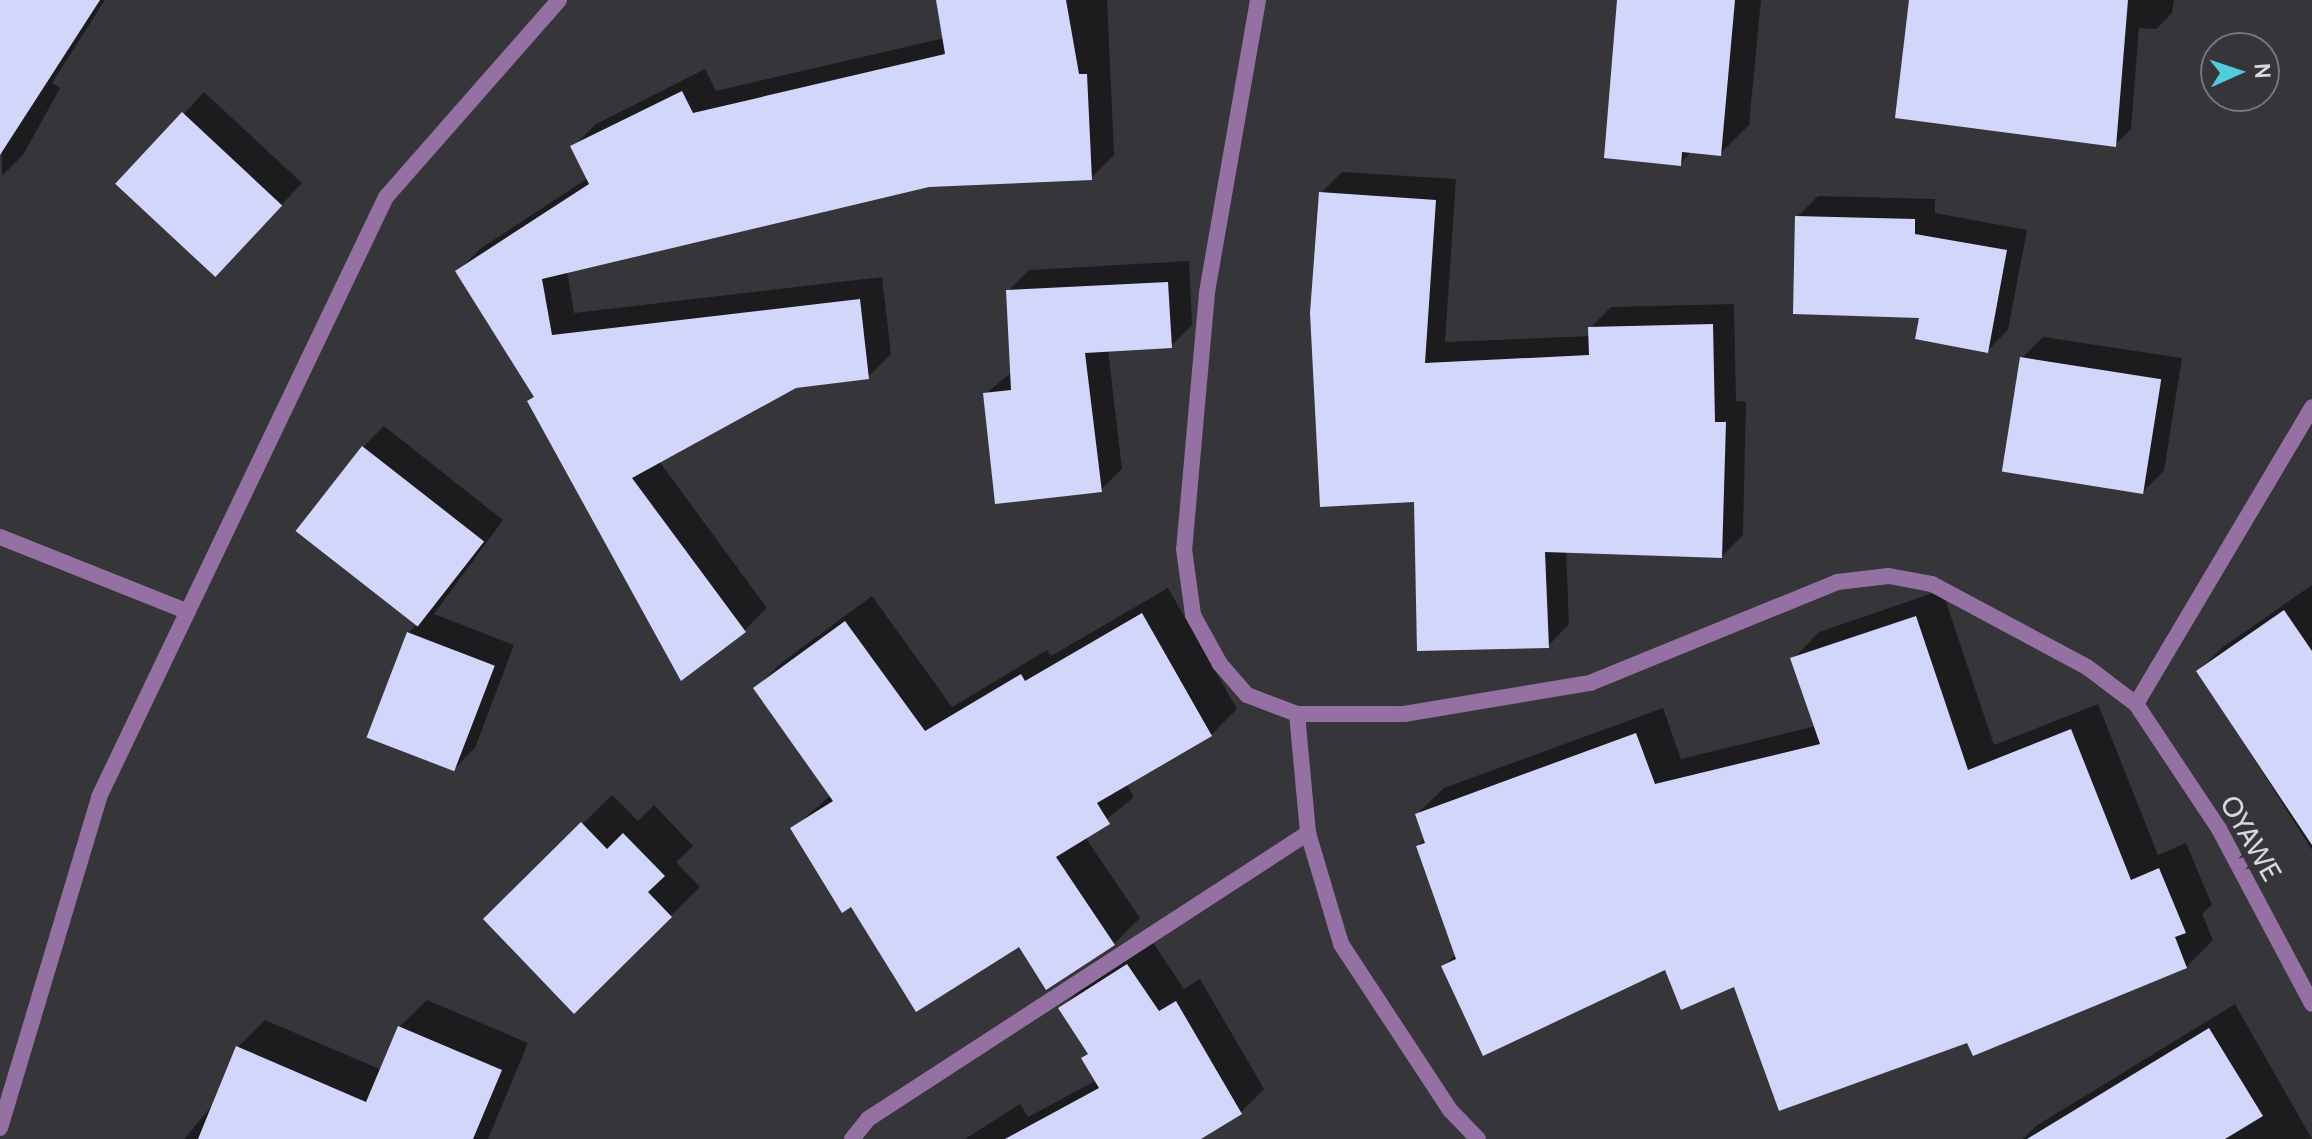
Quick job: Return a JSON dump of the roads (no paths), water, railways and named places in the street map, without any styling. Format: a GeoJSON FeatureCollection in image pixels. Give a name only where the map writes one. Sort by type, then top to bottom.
{"type":"FeatureCollection","features":[{"type":"Feature","properties":{"kind":"street"},"geometry":{"type":"LineString","coordinates":[[0,1128],[99,797],[386,197],[559,0]]}},
{"type":"Feature","properties":{"kind":"street"},"geometry":{"type":"LineString","coordinates":[[1258,0],[1207,293],[1184,549],[1193,615],[1220,664],[1247,695],[1297,714],[1308,833],[1341,944],[1450,1110],[1478,1139]]}},
{"type":"Feature","properties":{"kind":"street"},"geometry":{"type":"LineString","coordinates":[[2136,704],[2312,407]]}},
{"type":"Feature","properties":{"kind":"street"},"geometry":{"type":"LineString","coordinates":[[0,537],[188,612]]}},
{"type":"Feature","properties":{"kind":"street","name":"OYAWE"},"geometry":{"type":"LineString","coordinates":[[1297,714],[1404,714],[1590,683],[1837,582],[1889,576],[1932,584],[2087,667],[2136,704],[2219,829],[2312,1004]]}},
{"type":"Feature","properties":{"kind":"street"},"geometry":{"type":"LineString","coordinates":[[852,1139],[868,1119],[1308,833]]}}]}
